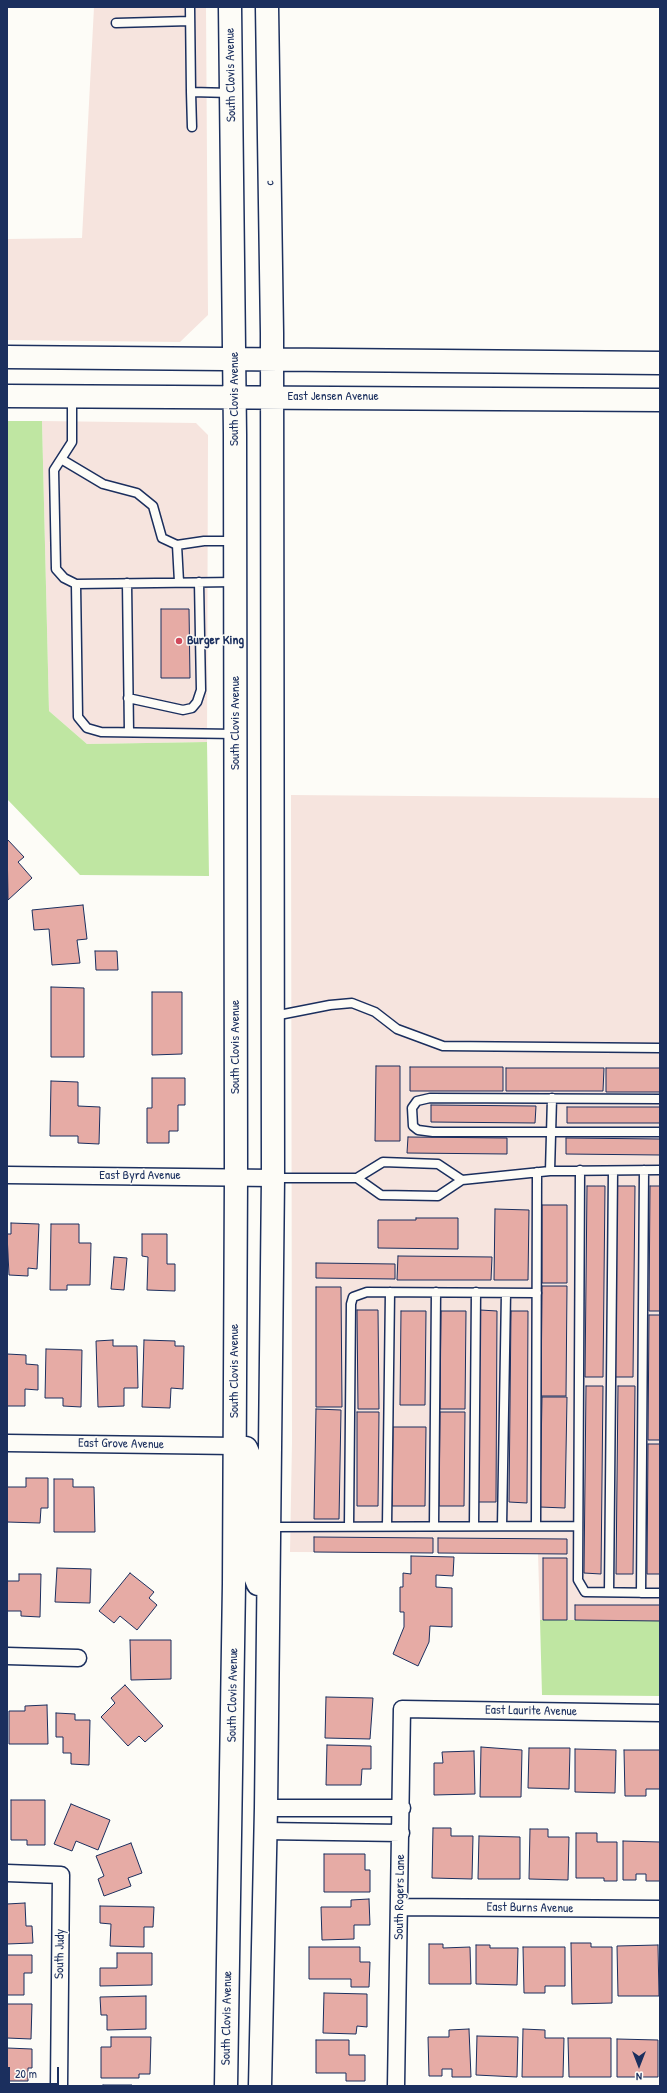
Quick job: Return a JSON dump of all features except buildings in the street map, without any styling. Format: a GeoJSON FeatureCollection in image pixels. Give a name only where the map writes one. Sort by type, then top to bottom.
{"type":"FeatureCollection","features":[{"type":"Feature","properties":{"kind":"main road","name":"South Clovis Avenue"},"geometry":{"type":"LineString","coordinates":[[226,2086],[235,1446],[236,1177],[235,358],[230,7]]}},
{"type":"Feature","properties":{"kind":"main road","name":"c"},"geometry":{"type":"LineString","coordinates":[[267,7],[272,359]]}},
{"type":"Feature","properties":{"kind":"main road"},"geometry":{"type":"LineString","coordinates":[[7,357],[660,363]]}},
{"type":"Feature","properties":{"kind":"main road"},"geometry":{"type":"LineString","coordinates":[[260,2086],[266,1808],[273,1178],[272,359]]}},
{"type":"Feature","properties":{"kind":"main road","name":"East Jensen Avenue"},"geometry":{"type":"LineString","coordinates":[[7,396],[660,400]]}},
{"type":"Feature","properties":{"kind":"main road"},"geometry":{"type":"LineString","coordinates":[[235,1446],[246,1448],[253,1464],[254,1574],[262,1596],[268,1603]]}},
{"type":"Feature","properties":{"kind":"street","name":"East Byrd Avenue"},"geometry":{"type":"LineString","coordinates":[[7,1175],[273,1178]]}},
{"type":"Feature","properties":{"kind":"street","name":"East Grove Avenue"},"geometry":{"type":"LineString","coordinates":[[7,1443],[235,1446]]}},
{"type":"Feature","properties":{"kind":"street"},"geometry":{"type":"LineString","coordinates":[[7,1656],[78,1658]]}},
{"type":"Feature","properties":{"kind":"street","name":"East Laurite Avenue"},"geometry":{"type":"LineString","coordinates":[[402,1709],[660,1713]]}},
{"type":"Feature","properties":{"kind":"street","name":"South Rogers Lane"},"geometry":{"type":"LineString","coordinates":[[396,2086],[402,1808],[402,1709]]}},
{"type":"Feature","properties":{"kind":"street"},"geometry":{"type":"LineString","coordinates":[[266,1808],[402,1808]]}},
{"type":"Feature","properties":{"kind":"street"},"geometry":{"type":"LineString","coordinates":[[265,1831],[401,1833]]}},
{"type":"Feature","properties":{"kind":"street","name":"South Judy"},"geometry":{"type":"LineString","coordinates":[[7,1873],[61,1875],[59,2086]]}},
{"type":"Feature","properties":{"kind":"street","name":"East Burns Avenue"},"geometry":{"type":"LineString","coordinates":[[399,1906],[660,1909]]}},
{"type":"Feature","properties":{"kind":"lane"},"geometry":{"type":"LineString","coordinates":[[190,7],[192,127]]}},
{"type":"Feature","properties":{"kind":"lane"},"geometry":{"type":"LineString","coordinates":[[116,23],[190,21]]}},
{"type":"Feature","properties":{"kind":"lane"},"geometry":{"type":"LineString","coordinates":[[191,92],[232,93]]}},
{"type":"Feature","properties":{"kind":"lane"},"geometry":{"type":"LineString","coordinates":[[72,397],[72,442],[54,470],[56,569],[64,578],[76,584],[235,582]]}},
{"type":"Feature","properties":{"kind":"lane"},"geometry":{"type":"LineString","coordinates":[[61,459],[103,484],[137,493],[154,506],[162,538],[177,545],[204,541],[235,542]]}},
{"type":"Feature","properties":{"kind":"lane"},"geometry":{"type":"LineString","coordinates":[[177,545],[179,582]]}},
{"type":"Feature","properties":{"kind":"lane"},"geometry":{"type":"LineString","coordinates":[[128,698],[183,710],[192,708],[197,702],[201,690],[200,582]]}},
{"type":"Feature","properties":{"kind":"lane"},"geometry":{"type":"LineString","coordinates":[[127,583],[129,732]]}},
{"type":"Feature","properties":{"kind":"lane"},"geometry":{"type":"LineString","coordinates":[[76,584],[78,717],[87,728],[101,732],[236,734]]}},
{"type":"Feature","properties":{"kind":"lane"},"geometry":{"type":"LineString","coordinates":[[272,1017],[330,1005],[352,1003],[375,1012],[398,1029],[443,1046],[660,1048]]}},
{"type":"Feature","properties":{"kind":"lane"},"geometry":{"type":"LineString","coordinates":[[660,1099],[430,1098],[417,1101],[412,1108],[413,1126],[418,1130],[660,1132]]}},
{"type":"Feature","properties":{"kind":"lane"},"geometry":{"type":"LineString","coordinates":[[550,1171],[552,1098]]}},
{"type":"Feature","properties":{"kind":"lane"},"geometry":{"type":"LineString","coordinates":[[273,1178],[357,1178],[383,1162],[438,1164],[462,1180]]}},
{"type":"Feature","properties":{"kind":"lane"},"geometry":{"type":"LineString","coordinates":[[580,1170],[578,1580],[581,1588],[585,1592],[660,1593]]}},
{"type":"Feature","properties":{"kind":"lane"},"geometry":{"type":"LineString","coordinates":[[641,1593],[644,1170]]}},
{"type":"Feature","properties":{"kind":"lane"},"geometry":{"type":"LineString","coordinates":[[357,1178],[381,1195],[438,1196],[462,1180],[550,1171],[660,1170]]}},
{"type":"Feature","properties":{"kind":"lane"},"geometry":{"type":"LineString","coordinates":[[609,1592],[613,1171]]}},
{"type":"Feature","properties":{"kind":"lane"},"geometry":{"type":"LineString","coordinates":[[536,1526],[537,1172]]}},
{"type":"Feature","properties":{"kind":"lane"},"geometry":{"type":"LineString","coordinates":[[349,1526],[351,1304],[353,1297],[367,1292],[537,1293]]}},
{"type":"Feature","properties":{"kind":"lane"},"geometry":{"type":"LineString","coordinates":[[387,1526],[390,1292]]}},
{"type":"Feature","properties":{"kind":"lane"},"geometry":{"type":"LineString","coordinates":[[434,1526],[436,1292]]}},
{"type":"Feature","properties":{"kind":"lane"},"geometry":{"type":"LineString","coordinates":[[474,1526],[476,1292]]}},
{"type":"Feature","properties":{"kind":"lane"},"geometry":{"type":"LineString","coordinates":[[502,1526],[506,1293]]}},
{"type":"Feature","properties":{"kind":"lane"},"geometry":{"type":"LineString","coordinates":[[270,1527],[578,1526]]}},
{"type":"Feature","properties":{"kind":"shaded area"},"geometry":{"type":"Polygon","coordinates":[[[94,7],[206,7],[208,315],[180,342],[7,340],[7,239],[82,238],[94,7]]]}},
{"type":"Feature","properties":{"kind":"shaded area"},"geometry":{"type":"Polygon","coordinates":[[[42,421],[196,423],[208,435],[207,742],[87,744],[49,711],[42,421]]]}},
{"type":"Feature","properties":{"kind":"shaded area"},"geometry":{"type":"Polygon","coordinates":[[[291,795],[660,798],[660,1620],[540,1620],[538,1553],[290,1552],[292,1442],[291,795]]]}},
{"type":"Feature","properties":{"kind":"green space"},"geometry":{"type":"Polygon","coordinates":[[[7,421],[42,421],[49,711],[87,744],[207,742],[209,876],[80,875],[7,799],[7,421]]]}},
{"type":"Feature","properties":{"kind":"green space"},"geometry":{"type":"Polygon","coordinates":[[[540,1620],[660,1620],[660,1696],[542,1695],[540,1620]]]}},
{"type":"Feature","properties":{"kind":"place","name":"Burger King"},"geometry":{"type":"Point","coordinates":[179,641]}}]}
